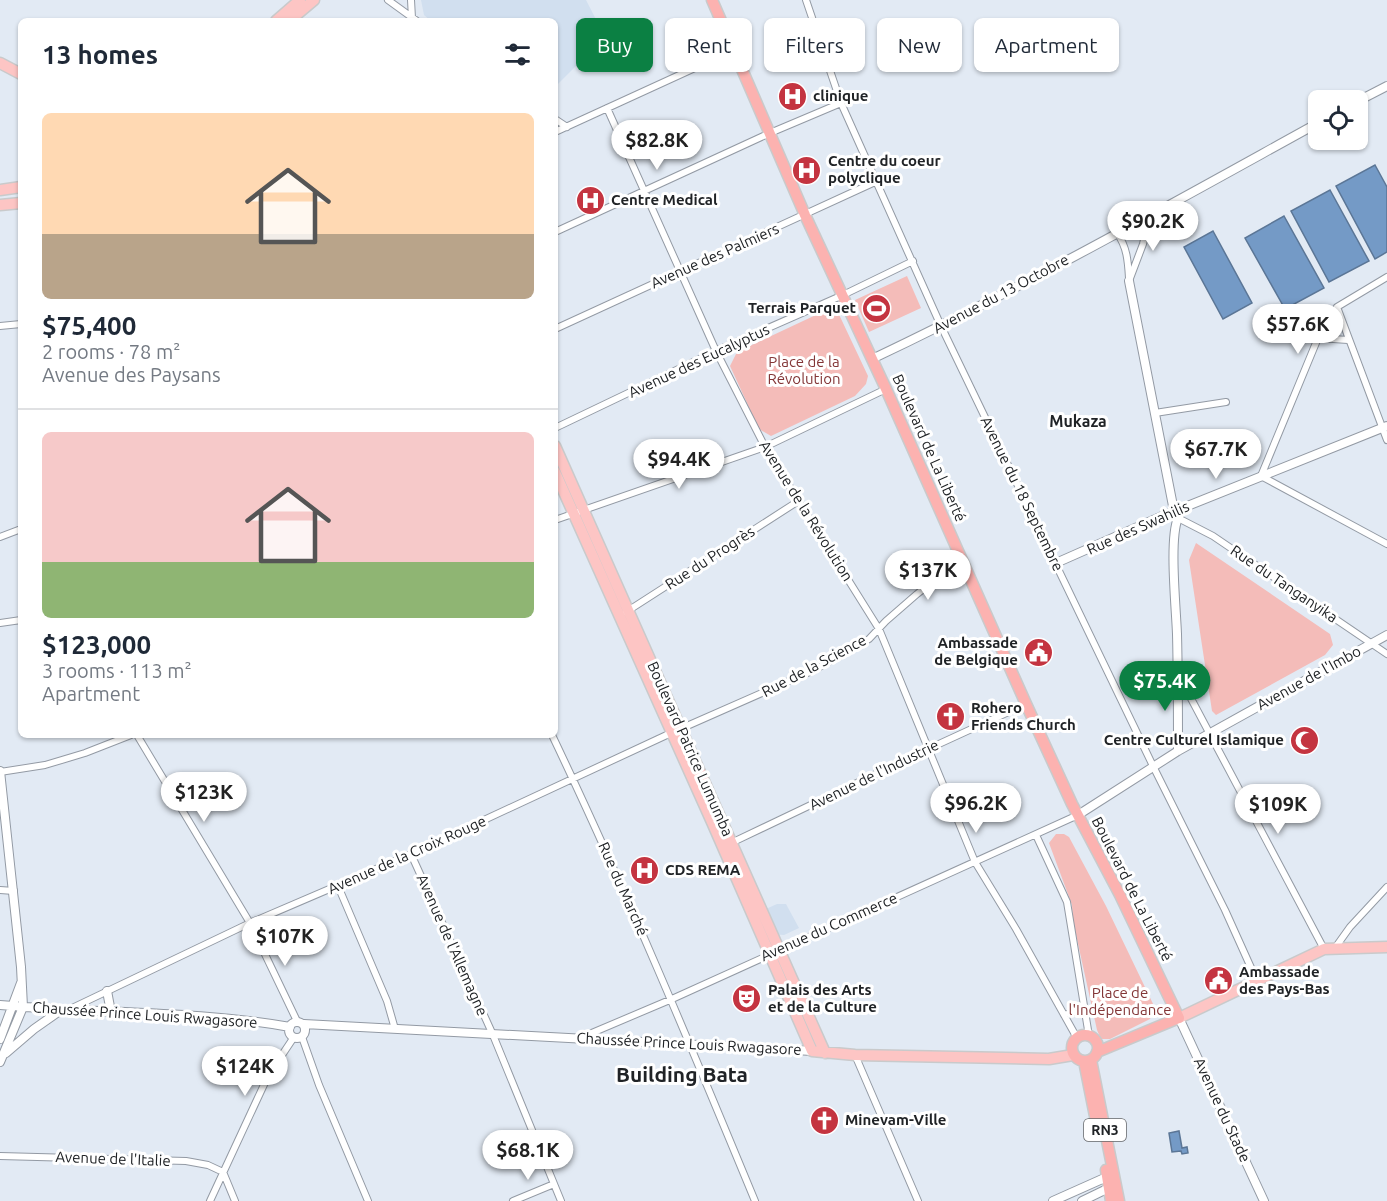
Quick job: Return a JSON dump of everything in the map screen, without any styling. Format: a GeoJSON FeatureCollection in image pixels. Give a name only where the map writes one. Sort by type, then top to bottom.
{"type":"FeatureCollection","features":[{"type":"Feature","properties":{"kind":"highway"},"geometry":{"type":"LineString","coordinates":[[712,0],[720,18]]}},
{"type":"Feature","properties":{"kind":"highway","name":"Boulevard de La Liberté"},"geometry":{"type":"LineString","coordinates":[[744,72],[805,215],[963,558],[1026,704],[1078,815],[1179,1018]]}},
{"type":"Feature","properties":{"kind":"highway"},"geometry":{"type":"LineString","coordinates":[[1083,1037],[1072,1045],[1073,1055],[1090,1058],[1179,1018]]}},
{"type":"Feature","properties":{"kind":"highway","name":"RN3"},"geometry":{"type":"LineString","coordinates":[[1083,1037],[1095,1041],[1090,1058],[1111,1181],[1111,1201]]}},
{"type":"Feature","properties":{"kind":"highway","name":"RN3"},"geometry":{"type":"LineString","coordinates":[[1111,1181],[1119,1201]]}},
{"type":"Feature","properties":{"kind":"main road"},"geometry":{"type":"LineString","coordinates":[[279,18],[300,0]]}},
{"type":"Feature","properties":{"kind":"main road"},"geometry":{"type":"LineString","coordinates":[[293,18],[314,0]]}},
{"type":"Feature","properties":{"kind":"main road"},"geometry":{"type":"LineString","coordinates":[[0,63],[18,72]]}},
{"type":"Feature","properties":{"kind":"main road"},"geometry":{"type":"LineString","coordinates":[[0,190],[18,187]]}},
{"type":"Feature","properties":{"kind":"main road"},"geometry":{"type":"LineString","coordinates":[[0,205],[18,202]]}},
{"type":"Feature","properties":{"kind":"main road","name":"Boulevard Patrice Lumumba"},"geometry":{"type":"LineString","coordinates":[[558,454],[579,512],[675,731],[775,951],[825,1053]]}},
{"type":"Feature","properties":{"kind":"main road","name":"Boulevard Patrice Lumumba"},"geometry":{"type":"LineString","coordinates":[[558,477],[579,512]]}},
{"type":"Feature","properties":{"kind":"main road"},"geometry":{"type":"LineString","coordinates":[[1179,1018],[1329,949],[1387,948]]}},
{"type":"Feature","properties":{"kind":"main road","name":"Boulevard Patrice Lumumba"},"geometry":{"type":"LineString","coordinates":[[775,951],[812,1052]]}},
{"type":"Feature","properties":{"kind":"main road","name":"Chaussée Prince Louis Rwagasore"},"geometry":{"type":"LineString","coordinates":[[812,1052],[1049,1059],[1073,1055]]}},
{"type":"Feature","properties":{"kind":"street"},"geometry":{"type":"LineString","coordinates":[[388,0],[413,18]]}},
{"type":"Feature","properties":{"kind":"street"},"geometry":{"type":"LineString","coordinates":[[411,0],[414,18]]}},
{"type":"Feature","properties":{"kind":"street","name":"Avenue du 18 Septembre"},"geometry":{"type":"LineString","coordinates":[[806,0],[841,103],[941,326],[1225,910],[1257,981]]}},
{"type":"Feature","properties":{"kind":"street"},"geometry":{"type":"LineString","coordinates":[[558,131],[686,72]]}},
{"type":"Feature","properties":{"kind":"street"},"geometry":{"type":"LineString","coordinates":[[1368,96],[1387,86]]}},
{"type":"Feature","properties":{"kind":"street"},"geometry":{"type":"LineString","coordinates":[[558,231],[770,133],[841,103]]}},
{"type":"Feature","properties":{"kind":"street","name":"Avenue de la Révolution"},"geometry":{"type":"LineString","coordinates":[[608,108],[716,351],[765,447],[879,629],[975,862],[1016,929],[1064,1016],[1083,1037]]}},
{"type":"Feature","properties":{"kind":"street"},"geometry":{"type":"LineString","coordinates":[[558,121],[567,127]]}},
{"type":"Feature","properties":{"kind":"street","name":"Avenue du 13 Octobre"},"geometry":{"type":"LineString","coordinates":[[872,359],[941,326],[1117,233],[1308,128]]}},
{"type":"Feature","properties":{"kind":"street","name":"Avenue des Palmiers"},"geometry":{"type":"LineString","coordinates":[[558,328],[875,182]]}},
{"type":"Feature","properties":{"kind":"street"},"geometry":{"type":"LineString","coordinates":[[1129,281],[1143,244],[1150,214]]}},
{"type":"Feature","properties":{"kind":"street"},"geometry":{"type":"LineString","coordinates":[[1117,233],[1128,256],[1129,281],[1176,514],[1174,559],[1178,751]]}},
{"type":"Feature","properties":{"kind":"street","name":"Avenue des Eucalyptus"},"geometry":{"type":"LineString","coordinates":[[558,427],[913,261]]}},
{"type":"Feature","properties":{"kind":"street"},"geometry":{"type":"LineString","coordinates":[[1387,278],[1337,307],[1318,338],[1261,476],[1387,544]]}},
{"type":"Feature","properties":{"kind":"street"},"geometry":{"type":"LineString","coordinates":[[1337,307],[1348,340],[1385,427],[1387,440]]}},
{"type":"Feature","properties":{"kind":"street"},"geometry":{"type":"LineString","coordinates":[[0,326],[18,324]]}},
{"type":"Feature","properties":{"kind":"street"},"geometry":{"type":"LineString","coordinates":[[1318,338],[1348,340]]}},
{"type":"Feature","properties":{"kind":"street"},"geometry":{"type":"LineString","coordinates":[[558,519],[765,447],[886,389]]}},
{"type":"Feature","properties":{"kind":"street"},"geometry":{"type":"LineString","coordinates":[[1155,413],[1226,402]]}},
{"type":"Feature","properties":{"kind":"street","name":"Rue des Swahilis"},"geometry":{"type":"LineString","coordinates":[[1056,563],[1261,476],[1385,427]]}},
{"type":"Feature","properties":{"kind":"street","name":"Rue du Progrès"},"geometry":{"type":"LineString","coordinates":[[625,613],[800,500]]}},
{"type":"Feature","properties":{"kind":"street","name":"Rue du Tanganyika"},"geometry":{"type":"LineString","coordinates":[[1176,514],[1213,536],[1387,654]]}},
{"type":"Feature","properties":{"kind":"street"},"geometry":{"type":"LineString","coordinates":[[0,537],[18,530]]}},
{"type":"Feature","properties":{"kind":"street","name":"Rue de la Science"},"geometry":{"type":"LineString","coordinates":[[675,731],[814,670],[869,639],[917,594],[963,558]]}},
{"type":"Feature","properties":{"kind":"street"},"geometry":{"type":"LineString","coordinates":[[0,623],[18,620]]}},
{"type":"Feature","properties":{"kind":"street","name":"Avenue de l'Imbo"},"geometry":{"type":"LineString","coordinates":[[1078,815],[1178,751],[1387,635]]}},
{"type":"Feature","properties":{"kind":"street"},"geometry":{"type":"LineString","coordinates":[[1178,673],[1329,949],[1387,887]]}},
{"type":"Feature","properties":{"kind":"street","name":"Avenue de l'Industrie"},"geometry":{"type":"LineString","coordinates":[[727,845],[928,748],[1026,704]]}},
{"type":"Feature","properties":{"kind":"street","name":"Avenue de la Croix Rouge"},"geometry":{"type":"LineString","coordinates":[[65,1010],[250,923],[411,854],[675,731]]}},
{"type":"Feature","properties":{"kind":"street"},"geometry":{"type":"LineString","coordinates":[[2,1058],[23,1007],[14,891],[0,772],[45,765],[123,738]]}},
{"type":"Feature","properties":{"kind":"street"},"geometry":{"type":"LineString","coordinates":[[139,738],[250,923],[306,1030],[268,1076],[210,1201]]}},
{"type":"Feature","properties":{"kind":"street","name":"Rue du Marché"},"geometry":{"type":"LineString","coordinates":[[553,738],[672,999],[755,1201]]}},
{"type":"Feature","properties":{"kind":"street","name":"Avenue du Commerce"},"geometry":{"type":"LineString","coordinates":[[580,1038],[672,999],[1078,815]]}},
{"type":"Feature","properties":{"kind":"street"},"geometry":{"type":"LineString","coordinates":[[1036,835],[1067,902],[1084,1009],[1083,1037]]}},
{"type":"Feature","properties":{"kind":"street","name":"Avenue de l'Allemagne"},"geometry":{"type":"LineString","coordinates":[[411,854],[493,1035],[561,1201]]}},
{"type":"Feature","properties":{"kind":"street"},"geometry":{"type":"LineString","coordinates":[[338,886],[387,1001],[396,1029]]}},
{"type":"Feature","properties":{"kind":"street"},"geometry":{"type":"LineString","coordinates":[[0,890],[14,891]]}},
{"type":"Feature","properties":{"kind":"street"},"geometry":{"type":"LineString","coordinates":[[0,1039],[22,981]]}},
{"type":"Feature","properties":{"kind":"street"},"geometry":{"type":"LineString","coordinates":[[107,991],[111,1011]]}},
{"type":"Feature","properties":{"kind":"street","name":"Chaussée Prince Louis Rwagasore"},"geometry":{"type":"LineString","coordinates":[[0,1005],[111,1011],[256,1022],[290,1027]]}},
{"type":"Feature","properties":{"kind":"street"},"geometry":{"type":"LineString","coordinates":[[1064,1016],[1084,1009]]}},
{"type":"Feature","properties":{"kind":"street"},"geometry":{"type":"LineString","coordinates":[[2,1058],[34,1029],[65,1010]]}},
{"type":"Feature","properties":{"kind":"street","name":"Avenue du Stade"},"geometry":{"type":"LineString","coordinates":[[1179,1018],[1264,1201]]}},
{"type":"Feature","properties":{"kind":"street"},"geometry":{"type":"LineString","coordinates":[[301,1023],[290,1027],[290,1033],[298,1037],[368,1201]]}},
{"type":"Feature","properties":{"kind":"street","name":"Chaussée Prince Louis Rwagasore"},"geometry":{"type":"LineString","coordinates":[[301,1023],[812,1052]]}},
{"type":"Feature","properties":{"kind":"street"},"geometry":{"type":"LineString","coordinates":[[855,1055],[918,1201]]}},
{"type":"Feature","properties":{"kind":"street","name":"Avenue de l'Italie"},"geometry":{"type":"LineString","coordinates":[[0,1156],[186,1161],[208,1165],[223,1172]]}},
{"type":"Feature","properties":{"kind":"street"},"geometry":{"type":"LineString","coordinates":[[223,1172],[235,1201]]}},
{"type":"Feature","properties":{"kind":"street"},"geometry":{"type":"LineString","coordinates":[[1053,1201],[1111,1181]]}},
{"type":"Feature","properties":{"kind":"street"},"geometry":{"type":"LineString","coordinates":[[1074,1192],[1080,1201],[1111,1181]]}},
{"type":"Feature","properties":{"kind":"street"},"geometry":{"type":"LineString","coordinates":[[513,1201],[554,1184]]}},
{"type":"Feature","properties":{"kind":"shaded area"},"geometry":{"type":"Polygon","coordinates":[[[421,0],[586,0],[595,18],[576,18],[576,66],[558,84],[558,18],[428,18],[424,15],[421,0]]]}},
{"type":"Feature","properties":{"kind":"shaded area"},"geometry":{"type":"Polygon","coordinates":[[[777,904],[786,904],[799,928],[784,935],[771,934],[757,913],[777,904]]]}},
{"type":"Feature","properties":{"kind":"green space"},"geometry":{"type":"Polygon","coordinates":[[[907,276],[921,308],[869,332],[855,300],[907,276]]]}},
{"type":"Feature","properties":{"kind":"green space","name":"Place de la Révolution"},"geometry":{"type":"Polygon","coordinates":[[[835,306],[868,376],[866,384],[855,396],[771,436],[759,429],[730,366],[737,352],[835,306]]]}},
{"type":"Feature","properties":{"kind":"green space"},"geometry":{"type":"Polygon","coordinates":[[[1196,543],[1330,634],[1333,645],[1325,655],[1216,715],[1212,711],[1189,560],[1196,543]]]}},
{"type":"Feature","properties":{"kind":"green space","name":"Place de l'Indépendance"},"geometry":{"type":"Polygon","coordinates":[[[1056,834],[1069,837],[1106,906],[1155,1008],[1150,1019],[1110,1039],[1101,1039],[1097,1030],[1073,921],[1072,905],[1049,843],[1056,834]]]}},
{"type":"Feature","properties":{"kind":"water"},"geometry":{"type":"Polygon","coordinates":[[[1375,165],[1387,187],[1387,252],[1375,259],[1336,186],[1375,165]]]}},
{"type":"Feature","properties":{"kind":"water"},"geometry":{"type":"Polygon","coordinates":[[[1330,190],[1369,261],[1329,282],[1291,211],[1330,190]]]}},
{"type":"Feature","properties":{"kind":"water"},"geometry":{"type":"Polygon","coordinates":[[[1284,216],[1324,288],[1285,309],[1245,238],[1284,216]]]}},
{"type":"Feature","properties":{"kind":"water"},"geometry":{"type":"Polygon","coordinates":[[[1213,231],[1252,303],[1223,319],[1184,247],[1213,231]]]}},
{"type":"Feature","properties":{"kind":"water"},"geometry":{"type":"Polygon","coordinates":[[[1179,1131],[1182,1148],[1187,1147],[1188,1153],[1172,1152],[1169,1133],[1179,1131]]]}},
{"type":"Feature","properties":{"kind":"place","name":"clinique"},"geometry":{"type":"Point","coordinates":[792,96]}},
{"type":"Feature","properties":{"kind":"place","name":"Centre du coeur polyclique"},"geometry":{"type":"Point","coordinates":[807,170]}},
{"type":"Feature","properties":{"kind":"place","name":"Centre Medical"},"geometry":{"type":"Point","coordinates":[590,200]}},
{"type":"Feature","properties":{"kind":"place","name":"Terrais Parquet"},"geometry":{"type":"Point","coordinates":[877,308]}},
{"type":"Feature","properties":{"kind":"place","name":"Ambassade de Belgique"},"geometry":{"type":"Point","coordinates":[1039,652]}},
{"type":"Feature","properties":{"kind":"place","name":"Rohero Friends Church"},"geometry":{"type":"Point","coordinates":[950,717]}},
{"type":"Feature","properties":{"kind":"place","name":"Centre Culturel Islamique"},"geometry":{"type":"Point","coordinates":[1305,740]}},
{"type":"Feature","properties":{"kind":"place","name":"CDS REMA"},"geometry":{"type":"Point","coordinates":[644,870]}},
{"type":"Feature","properties":{"kind":"place","name":"Ambassade des Pays-Bas"},"geometry":{"type":"Point","coordinates":[1218,981]}},
{"type":"Feature","properties":{"kind":"place","name":"Palais des Arts et de la Culture"},"geometry":{"type":"Point","coordinates":[747,999]}},
{"type":"Feature","properties":{"kind":"place","name":"Minevam-Ville"},"geometry":{"type":"Point","coordinates":[824,1120]}},
{"type":"Feature","properties":{"kind":"district","name":"Mukaza"},"geometry":{"type":"Point","coordinates":[1078,421]}},
{"type":"Feature","properties":{"kind":"district","name":"Building Bata"},"geometry":{"type":"Point","coordinates":[682,1075]}}]}
